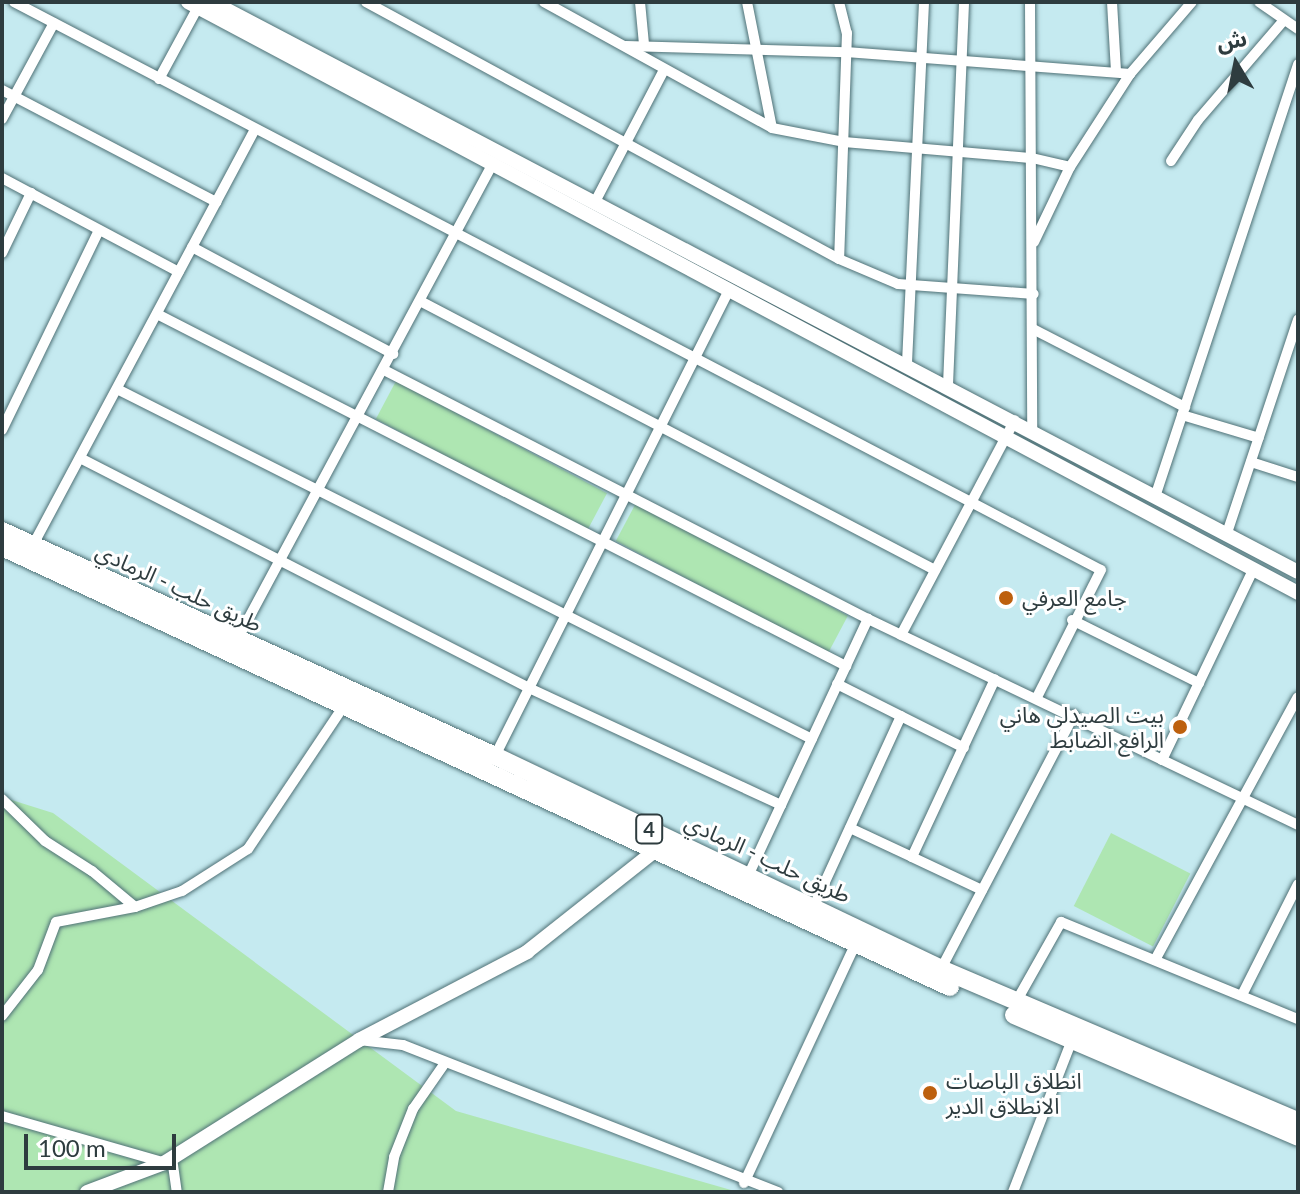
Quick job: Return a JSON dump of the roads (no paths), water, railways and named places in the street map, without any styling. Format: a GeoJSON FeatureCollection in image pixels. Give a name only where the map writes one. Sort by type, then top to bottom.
{"type":"FeatureCollection","features":[{"type":"Feature","properties":{"kind":"highway","name":"طريق حلب - الرمادي"},"geometry":{"type":"LineString","coordinates":[[2,531],[495,756],[941,969],[1298,1121]]}},
{"type":"Feature","properties":{"kind":"highway","name":"طريق حلب - الرمادي"},"geometry":{"type":"LineString","coordinates":[[2,547],[855,945],[1298,1137]]}},
{"type":"Feature","properties":{"kind":"street"},"geometry":{"type":"LineString","coordinates":[[14,2],[1101,570],[1072,620],[1037,697]]}},
{"type":"Feature","properties":{"kind":"street"},"geometry":{"type":"LineString","coordinates":[[212,2],[907,363],[1298,572]]}},
{"type":"Feature","properties":{"kind":"street"},"geometry":{"type":"LineString","coordinates":[[366,2],[839,259],[908,285],[1034,294]]}},
{"type":"Feature","properties":{"kind":"street"},"geometry":{"type":"LineString","coordinates":[[640,2],[644,44]]}},
{"type":"Feature","properties":{"kind":"street"},"geometry":{"type":"LineString","coordinates":[[747,2],[772,128]]}},
{"type":"Feature","properties":{"kind":"street"},"geometry":{"type":"LineString","coordinates":[[839,2],[847,33]]}},
{"type":"Feature","properties":{"kind":"street"},"geometry":{"type":"LineString","coordinates":[[839,259],[847,2]]}},
{"type":"Feature","properties":{"kind":"street"},"geometry":{"type":"LineString","coordinates":[[907,363],[908,285],[924,2]]}},
{"type":"Feature","properties":{"kind":"street"},"geometry":{"type":"LineString","coordinates":[[948,385],[949,288],[964,2]]}},
{"type":"Feature","properties":{"kind":"street"},"geometry":{"type":"LineString","coordinates":[[1030,2],[1034,244],[1032,429]]}},
{"type":"Feature","properties":{"kind":"street"},"geometry":{"type":"LineString","coordinates":[[1112,2],[1116,72]]}},
{"type":"Feature","properties":{"kind":"street"},"geometry":{"type":"LineString","coordinates":[[1034,244],[1070,167],[1130,74],[1192,2]]}},
{"type":"Feature","properties":{"kind":"street"},"geometry":{"type":"LineString","coordinates":[[1259,2],[1298,29]]}},
{"type":"Feature","properties":{"kind":"street"},"geometry":{"type":"LineString","coordinates":[[549,3],[626,46],[663,72],[772,128],[844,142],[1032,158],[1070,167]]}},
{"type":"Feature","properties":{"kind":"street"},"geometry":{"type":"LineString","coordinates":[[159,79],[192,5],[1252,572],[1298,593]]}},
{"type":"Feature","properties":{"kind":"street"},"geometry":{"type":"LineString","coordinates":[[1171,161],[1198,120],[1284,20]]}},
{"type":"Feature","properties":{"kind":"street"},"geometry":{"type":"LineString","coordinates":[[2,119],[54,23]]}},
{"type":"Feature","properties":{"kind":"street"},"geometry":{"type":"LineString","coordinates":[[626,46],[644,44],[846,52],[1130,74]]}},
{"type":"Feature","properties":{"kind":"street"},"geometry":{"type":"LineString","coordinates":[[1156,494],[1298,64]]}},
{"type":"Feature","properties":{"kind":"street"},"geometry":{"type":"LineString","coordinates":[[596,200],[663,72]]}},
{"type":"Feature","properties":{"kind":"street"},"geometry":{"type":"LineString","coordinates":[[2,90],[216,202]]}},
{"type":"Feature","properties":{"kind":"street"},"geometry":{"type":"LineString","coordinates":[[33,545],[255,130]]}},
{"type":"Feature","properties":{"kind":"street"},"geometry":{"type":"LineString","coordinates":[[237,640],[320,493],[492,165]]}},
{"type":"Feature","properties":{"kind":"street"},"geometry":{"type":"LineString","coordinates":[[2,178],[179,272]]}},
{"type":"Feature","properties":{"kind":"street"},"geometry":{"type":"LineString","coordinates":[[2,253],[31,193]]}},
{"type":"Feature","properties":{"kind":"street"},"geometry":{"type":"LineString","coordinates":[[2,430],[99,230]]}},
{"type":"Feature","properties":{"kind":"street"},"geometry":{"type":"LineString","coordinates":[[192,247],[393,354]]}},
{"type":"Feature","properties":{"kind":"street"},"geometry":{"type":"LineString","coordinates":[[495,756],[729,290]]}},
{"type":"Feature","properties":{"kind":"street"},"geometry":{"type":"LineString","coordinates":[[420,301],[659,429],[935,570]]}},
{"type":"Feature","properties":{"kind":"street"},"geometry":{"type":"LineString","coordinates":[[157,314],[358,420],[846,666]]}},
{"type":"Feature","properties":{"kind":"street"},"geometry":{"type":"LineString","coordinates":[[1227,533],[1298,320]]}},
{"type":"Feature","properties":{"kind":"street"},"geometry":{"type":"LineString","coordinates":[[1033,329],[1183,411],[1259,438]]}},
{"type":"Feature","properties":{"kind":"street"},"geometry":{"type":"LineString","coordinates":[[384,370],[868,619],[1037,697],[1298,825]]}},
{"type":"Feature","properties":{"kind":"street"},"geometry":{"type":"LineString","coordinates":[[117,389],[812,739]]}},
{"type":"Feature","properties":{"kind":"street"},"geometry":{"type":"LineString","coordinates":[[901,635],[1015,420]]}},
{"type":"Feature","properties":{"kind":"street"},"geometry":{"type":"LineString","coordinates":[[80,458],[529,688],[781,805]]}},
{"type":"Feature","properties":{"kind":"street"},"geometry":{"type":"LineString","coordinates":[[1251,462],[1298,477]]}},
{"type":"Feature","properties":{"kind":"street"},"geometry":{"type":"LineString","coordinates":[[1280,472],[1298,483]]}},
{"type":"Feature","properties":{"kind":"street"},"geometry":{"type":"LineString","coordinates":[[1162,760],[1252,572]]}},
{"type":"Feature","properties":{"kind":"street"},"geometry":{"type":"LineString","coordinates":[[748,876],[868,619]]}},
{"type":"Feature","properties":{"kind":"street"},"geometry":{"type":"LineString","coordinates":[[1072,620],[1199,683]]}},
{"type":"Feature","properties":{"kind":"street"},"geometry":{"type":"LineString","coordinates":[[912,857],[995,679]]}},
{"type":"Feature","properties":{"kind":"street"},"geometry":{"type":"LineString","coordinates":[[837,684],[964,748]]}},
{"type":"Feature","properties":{"kind":"street"},"geometry":{"type":"LineString","coordinates":[[1155,960],[1240,797],[1298,697]]}},
{"type":"Feature","properties":{"kind":"street"},"geometry":{"type":"LineString","coordinates":[[2,1016],[38,970],[56,922],[135,907],[182,891],[248,849],[343,707]]}},
{"type":"Feature","properties":{"kind":"street"},"geometry":{"type":"LineString","coordinates":[[941,969],[1074,715]]}},
{"type":"Feature","properties":{"kind":"street"},"geometry":{"type":"LineString","coordinates":[[814,906],[901,716]]}},
{"type":"Feature","properties":{"kind":"street"},"geometry":{"type":"LineString","coordinates":[[2,799],[45,841],[92,871],[135,907]]}},
{"type":"Feature","properties":{"kind":"street"},"geometry":{"type":"LineString","coordinates":[[850,828],[982,890]]}},
{"type":"Feature","properties":{"kind":"street"},"geometry":{"type":"LineString","coordinates":[[87,1192],[168,1161],[359,1040],[527,952],[653,852]]}},
{"type":"Feature","properties":{"kind":"street"},"geometry":{"type":"LineString","coordinates":[[1242,995],[1298,884]]}},
{"type":"Feature","properties":{"kind":"street"},"geometry":{"type":"LineString","coordinates":[[1016,1002],[1061,922],[1298,1019]]}},
{"type":"Feature","properties":{"kind":"street"},"geometry":{"type":"LineString","coordinates":[[744,1183],[855,945]]}},
{"type":"Feature","properties":{"kind":"street"},"geometry":{"type":"LineString","coordinates":[[359,1040],[403,1045],[744,1183],[778,1192]]}},
{"type":"Feature","properties":{"kind":"street"},"geometry":{"type":"LineString","coordinates":[[1013,1192],[1072,1040]]}},
{"type":"Feature","properties":{"kind":"street"},"geometry":{"type":"LineString","coordinates":[[388,1192],[394,1157],[413,1109],[445,1063]]}},
{"type":"Feature","properties":{"kind":"street"},"geometry":{"type":"LineString","coordinates":[[2,1116],[168,1161]]}},
{"type":"Feature","properties":{"kind":"street"},"geometry":{"type":"LineString","coordinates":[[168,1161],[177,1192]]}},
{"type":"Feature","properties":{"kind":"place","name":"جامع العرفي"},"geometry":{"type":"Point","coordinates":[1006,598]}},
{"type":"Feature","properties":{"kind":"place","name":"بيت الصيدلي هاني الرافع الضابط"},"geometry":{"type":"Point","coordinates":[1180,727]}},
{"type":"Feature","properties":{"kind":"place","name":"انطلاق الباصات الانطلاق الدير"},"geometry":{"type":"Point","coordinates":[930,1093]}}]}
